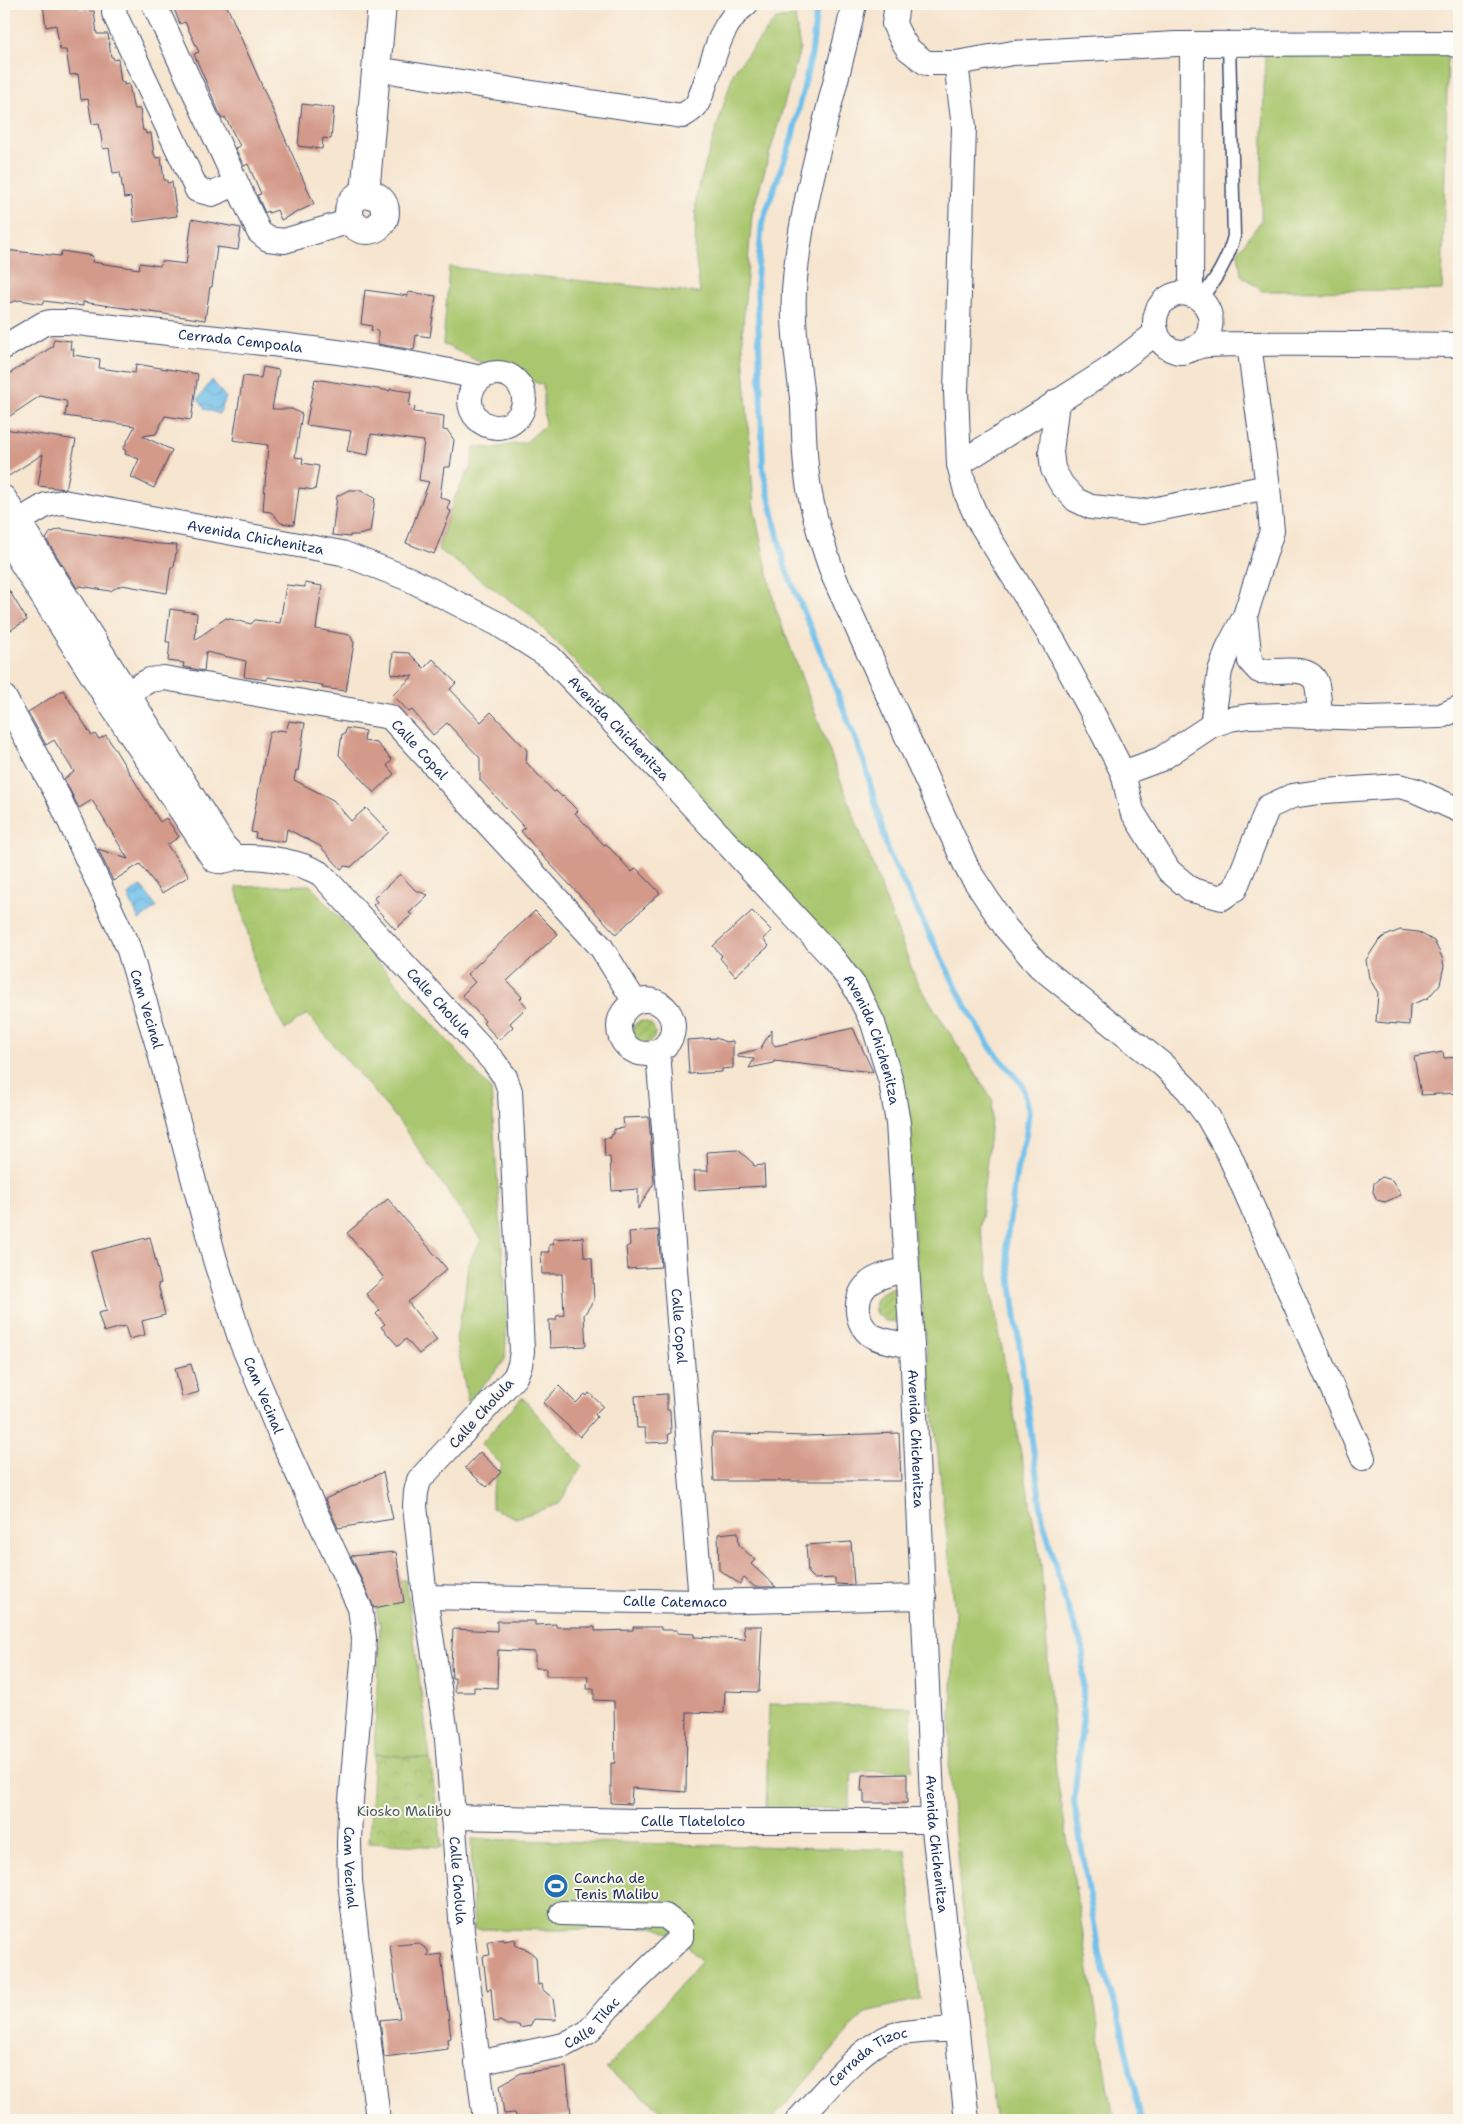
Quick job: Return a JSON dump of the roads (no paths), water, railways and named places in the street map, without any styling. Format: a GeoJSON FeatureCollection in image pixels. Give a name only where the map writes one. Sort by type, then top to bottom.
{"type":"FeatureCollection","features":[{"type":"Feature","properties":{"kind":"street"},"geometry":{"type":"LineString","coordinates":[[115,4],[114,13],[197,190],[212,194],[236,184]]}},
{"type":"Feature","properties":{"kind":"street"},"geometry":{"type":"LineString","coordinates":[[154,4],[259,232],[268,239],[284,241],[351,221],[349,213],[351,204],[357,197],[365,194],[382,4]]}},
{"type":"Feature","properties":{"kind":"street"},"geometry":{"type":"LineString","coordinates":[[376,69],[682,116],[696,106],[718,41],[735,12],[746,4]]}},
{"type":"Feature","properties":{"kind":"street"},"geometry":{"type":"LineString","coordinates":[[854,4],[844,52],[811,180],[794,290],[793,321],[807,475],[812,504],[826,555],[834,577],[968,870],[1006,928],[1040,966],[1163,1065],[1188,1090],[1208,1117],[1229,1154],[1362,1458]]}},
{"type":"Feature","properties":{"kind":"street"},"geometry":{"type":"LineString","coordinates":[[897,4],[894,24],[908,50],[926,63],[956,64],[1013,53],[1184,44],[1450,42],[1459,46]]}},
{"type":"Feature","properties":{"kind":"street"},"geometry":{"type":"LineString","coordinates":[[1184,44],[1189,297]]}},
{"type":"Feature","properties":{"kind":"street"},"geometry":{"type":"LineString","coordinates":[[956,64],[964,127],[956,357],[959,464],[967,495],[977,518],[1054,642],[1091,710],[1123,773],[1132,811],[1169,871],[1192,890],[1222,898],[1235,889],[1268,807],[1292,796],[1399,786],[1414,790],[1459,810]]}},
{"type":"Feature","properties":{"kind":"street"},"geometry":{"type":"LineString","coordinates":[[1189,297],[1208,308],[1211,323],[1207,338],[1200,346],[1191,351],[1180,352],[1170,349],[1161,342],[1154,325],[1158,309],[1169,298],[1189,297]]}},
{"type":"Feature","properties":{"kind":"street","name":"Cerrada Cempoala"},"geometry":{"type":"LineString","coordinates":[[4,347],[43,324],[70,322],[337,352],[409,362],[480,378]]}},
{"type":"Feature","properties":{"kind":"street"},"geometry":{"type":"LineString","coordinates":[[959,464],[1105,372],[1156,333]]}},
{"type":"Feature","properties":{"kind":"street"},"geometry":{"type":"LineString","coordinates":[[1200,346],[1249,344],[1459,345]]}},
{"type":"Feature","properties":{"kind":"street"},"geometry":{"type":"LineString","coordinates":[[1212,726],[1220,671],[1229,646],[1245,616],[1272,531],[1249,344]]}},
{"type":"Feature","properties":{"kind":"street"},"geometry":{"type":"LineString","coordinates":[[1057,401],[1051,452],[1053,469],[1062,485],[1076,500],[1091,508],[1142,512],[1268,487]]}},
{"type":"Feature","properties":{"kind":"street"},"geometry":{"type":"LineString","coordinates":[[4,498],[8,528],[118,696],[224,846],[238,857]]}},
{"type":"Feature","properties":{"kind":"street","name":"Avenida Chichenitza"},"geometry":{"type":"LineString","coordinates":[[8,528],[46,505],[63,502],[342,553],[435,591],[498,624],[550,657],[663,774],[832,957],[855,988],[879,1038],[895,1099],[912,1346],[933,1822],[967,2120]]}},
{"type":"Feature","properties":{"kind":"street"},"geometry":{"type":"LineString","coordinates":[[1245,616],[1250,661],[1254,668],[1265,672],[1298,671],[1308,674],[1317,683],[1320,716]]}},
{"type":"Feature","properties":{"kind":"street","name":"Calle Copal"},"geometry":{"type":"LineString","coordinates":[[118,696],[150,680],[164,678],[379,713],[390,717],[602,947],[635,1002]]}},
{"type":"Feature","properties":{"kind":"street","name":"Calle Cholula"},"geometry":{"type":"LineString","coordinates":[[118,696],[214,860],[222,862],[238,857],[260,858],[307,866],[321,874],[494,1062],[504,1077],[510,1091],[522,1351],[520,1366],[515,1377],[419,1480],[415,1506],[425,1597],[446,1739],[462,1931],[485,2120]]}},
{"type":"Feature","properties":{"kind":"street","name":"Cam Vecinal"},"geometry":{"type":"LineString","coordinates":[[4,697],[59,798],[128,948],[158,1046],[209,1241],[241,1341],[285,1446],[360,1608],[364,1638],[363,1662],[349,1843],[351,1890],[378,2120]]}},
{"type":"Feature","properties":{"kind":"street"},"geometry":{"type":"LineString","coordinates":[[1123,773],[1161,759],[1212,726],[1249,716],[1367,718],[1441,716],[1458,712]]}},
{"type":"Feature","properties":{"kind":"street"},"geometry":{"type":"LineString","coordinates":[[653,1001],[662,1005],[672,1018],[673,1026],[669,1041],[658,1052],[641,1054],[626,1046],[621,1038],[619,1022],[622,1014],[635,1002],[653,1001]]}},
{"type":"Feature","properties":{"kind":"street","name":"Calle Copal"},"geometry":{"type":"LineString","coordinates":[[658,1052],[701,1602]]}},
{"type":"Feature","properties":{"kind":"street"},"geometry":{"type":"LineString","coordinates":[[907,1269],[884,1276],[867,1284],[858,1300],[857,1313],[863,1327],[872,1336],[912,1346]]}},
{"type":"Feature","properties":{"kind":"street","name":"Calle Catemaco"},"geometry":{"type":"LineString","coordinates":[[425,1597],[701,1602],[924,1597]]}},
{"type":"Feature","properties":{"kind":"street","name":"Calle Tlatelolco"},"geometry":{"type":"LineString","coordinates":[[453,1817],[648,1821],[933,1822]]}},
{"type":"Feature","properties":{"kind":"street","name":"Calle Tilac"},"geometry":{"type":"LineString","coordinates":[[478,2063],[564,2045],[588,2032],[608,2008],[681,1936],[681,1928],[664,1916],[562,1913]]}},
{"type":"Feature","properties":{"kind":"street","name":"Cerrada Tizoc"},"geometry":{"type":"LineString","coordinates":[[798,2120],[859,2057],[883,2040],[894,2035],[956,2030]]}},
{"type":"Feature","properties":{"kind":"lane"},"geometry":{"type":"LineString","coordinates":[[1189,297],[1216,280],[1234,236],[1229,44]]}},
{"type":"Feature","properties":{"kind":"water"},"geometry":{"type":"Polygon","coordinates":[[[212,380],[226,398],[219,414],[205,409],[198,399],[212,380]]]}},
{"type":"Feature","properties":{"kind":"water"},"geometry":{"type":"Polygon","coordinates":[[[141,886],[157,907],[139,920],[128,895],[141,886]]]}},
{"type":"Feature","properties":{"kind":"waterway"},"geometry":{"type":"LineString","coordinates":[[817,4],[812,52],[792,138],[762,223],[757,278],[763,470],[785,567],[864,761],[889,854],[965,1005],[991,1048],[1022,1084],[1029,1111],[1026,1135],[1017,1169],[1006,1244],[1042,1516],[1065,1600],[1083,1648],[1083,1717],[1074,1801],[1098,1948],[1120,2022],[1141,2120]]}},
{"type":"Feature","properties":{"kind":"place","name":"Cancha de Tenis Malibu"},"geometry":{"type":"Point","coordinates":[556,1886]}},
{"type":"Feature","properties":{"kind":"park label","name":"Kiosko Malibu"},"geometry":{"type":"Point","coordinates":[404,1811]}}]}
